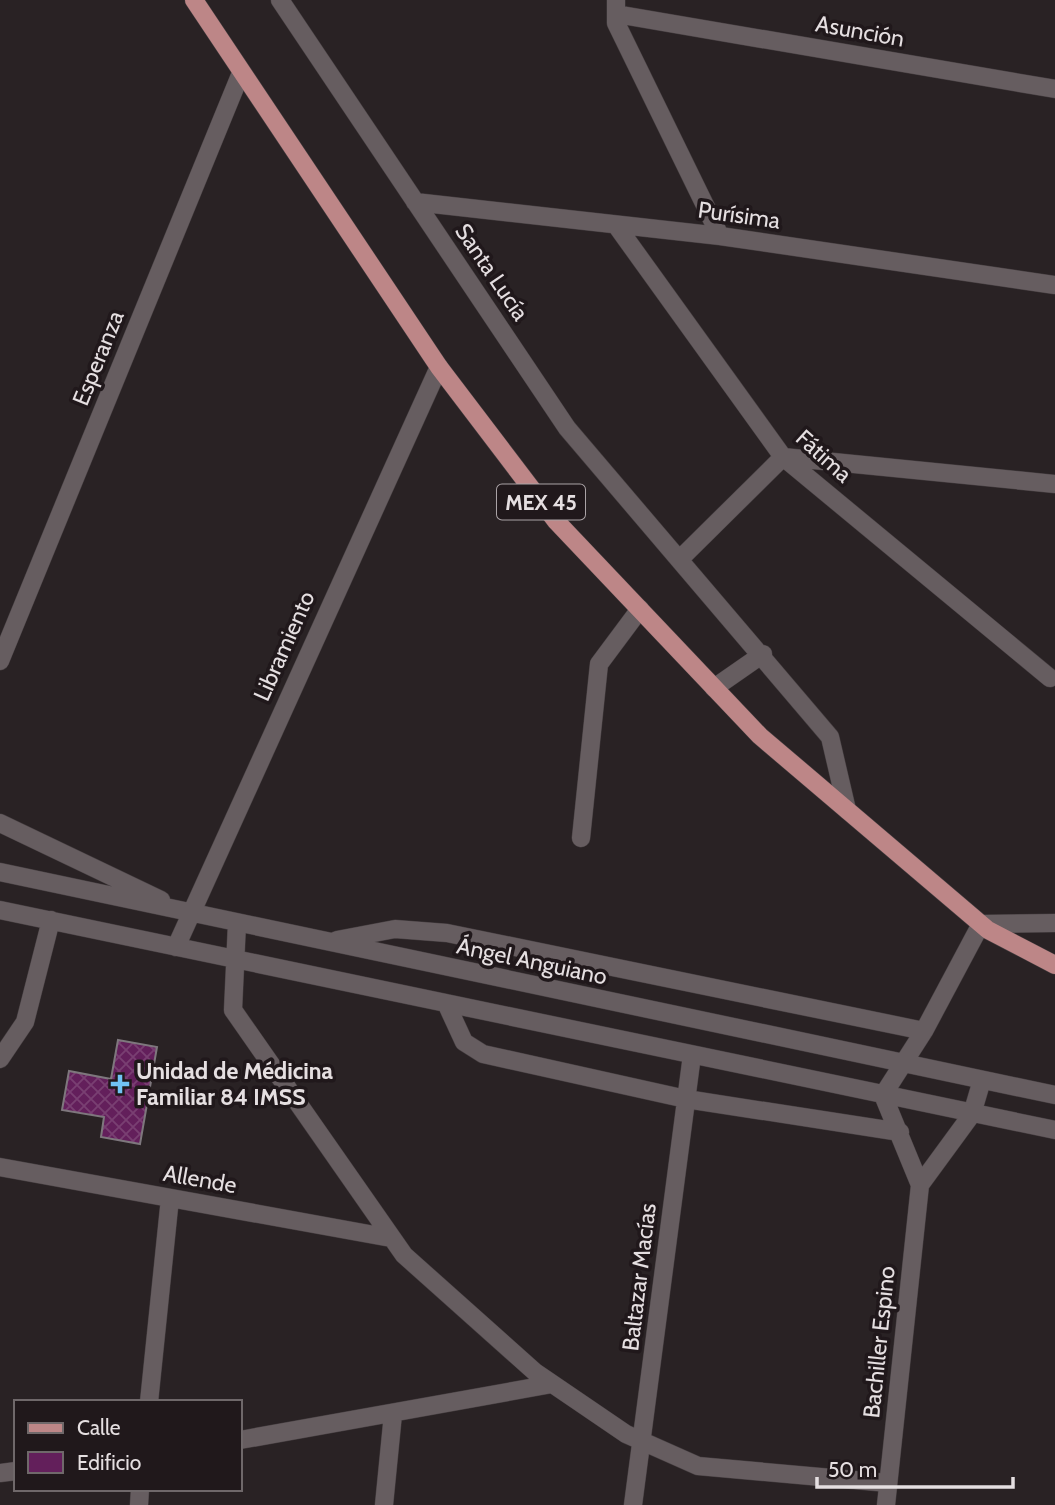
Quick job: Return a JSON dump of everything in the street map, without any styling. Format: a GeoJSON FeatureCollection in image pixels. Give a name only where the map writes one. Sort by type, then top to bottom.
{"type":"FeatureCollection","features":[{"type":"Feature","properties":{"kind":"main road","name":"MEX 45"},"geometry":{"type":"LineString","coordinates":[[194,0],[439,367],[556,521],[760,736],[981,923],[1055,965]]}},
{"type":"Feature","properties":{"kind":"street","name":"Santa Lucía"},"geometry":{"type":"LineString","coordinates":[[280,0],[567,428],[763,654],[830,737],[847,810]]}},
{"type":"Feature","properties":{"kind":"street","name":"Asunción"},"geometry":{"type":"LineString","coordinates":[[616,12],[1055,89]]}},
{"type":"Feature","properties":{"kind":"street"},"geometry":{"type":"LineString","coordinates":[[616,12],[720,236]]}},
{"type":"Feature","properties":{"kind":"street","name":"Esperanza"},"geometry":{"type":"LineString","coordinates":[[2,648],[241,73]]}},
{"type":"Feature","properties":{"kind":"street","name":"Purísima"},"geometry":{"type":"LineString","coordinates":[[415,202],[720,236],[1055,285]]}},
{"type":"Feature","properties":{"kind":"street","name":"Fátima"},"geometry":{"type":"LineString","coordinates":[[616,225],[783,457],[1049,678]]}},
{"type":"Feature","properties":{"kind":"street","name":"Libramiento"},"geometry":{"type":"LineString","coordinates":[[176,947],[439,367]]}},
{"type":"Feature","properties":{"kind":"street"},"geometry":{"type":"LineString","coordinates":[[680,559],[783,457],[1055,484]]}},
{"type":"Feature","properties":{"kind":"street"},"geometry":{"type":"LineString","coordinates":[[580,838],[599,664],[640,609]]}},
{"type":"Feature","properties":{"kind":"street"},"geometry":{"type":"LineString","coordinates":[[714,688],[763,654]]}},
{"type":"Feature","properties":{"kind":"street"},"geometry":{"type":"LineString","coordinates":[[0,823],[190,913]]}},
{"type":"Feature","properties":{"kind":"street","name":"Ángel Anguiano"},"geometry":{"type":"LineString","coordinates":[[0,872],[1055,1095]]}},
{"type":"Feature","properties":{"kind":"street"},"geometry":{"type":"LineString","coordinates":[[0,909],[1055,1130]]}},
{"type":"Feature","properties":{"kind":"street"},"geometry":{"type":"LineString","coordinates":[[0,1059],[25,1022],[51,920]]}},
{"type":"Feature","properties":{"kind":"street"},"geometry":{"type":"LineString","coordinates":[[237,923],[233,1010],[404,1255],[552,1384],[626,1434],[698,1466],[888,1483]]}},
{"type":"Feature","properties":{"kind":"street"},"geometry":{"type":"LineString","coordinates":[[883,1095],[924,1031],[981,923],[1055,923]]}},
{"type":"Feature","properties":{"kind":"street"},"geometry":{"type":"LineString","coordinates":[[328,942],[395,929],[447,933],[924,1031]]}},
{"type":"Feature","properties":{"kind":"street"},"geometry":{"type":"LineString","coordinates":[[446,1003],[464,1042],[483,1054],[686,1099],[900,1132]]}},
{"type":"Feature","properties":{"kind":"street","name":"Baltazar Macías"},"geometry":{"type":"LineString","coordinates":[[633,1505],[692,1055]]}},
{"type":"Feature","properties":{"kind":"street"},"geometry":{"type":"LineString","coordinates":[[920,1185],[972,1114],[982,1080]]}},
{"type":"Feature","properties":{"kind":"street"},"geometry":{"type":"LineString","coordinates":[[883,1095],[920,1185]]}},
{"type":"Feature","properties":{"kind":"street","name":"Allende"},"geometry":{"type":"LineString","coordinates":[[0,1167],[391,1238]]}},
{"type":"Feature","properties":{"kind":"street","name":"Bachiller Espino"},"geometry":{"type":"LineString","coordinates":[[886,1505],[920,1185]]}},
{"type":"Feature","properties":{"kind":"street"},"geometry":{"type":"LineString","coordinates":[[149,1400],[170,1198]]}},
{"type":"Feature","properties":{"kind":"street"},"geometry":{"type":"LineString","coordinates":[[242,1440],[552,1384]]}},
{"type":"Feature","properties":{"kind":"street"},"geometry":{"type":"LineString","coordinates":[[384,1505],[393,1414]]}},
{"type":"Feature","properties":{"kind":"building"},"geometry":{"type":"Polygon","coordinates":[[[118,1040],[157,1047],[140,1144],[101,1137],[104,1117],[62,1110],[69,1071],[111,1079],[118,1040]]]}},
{"type":"Feature","properties":{"kind":"place","name":"Unidad de Médicina Familiar 84 IMSS"},"geometry":{"type":"Point","coordinates":[120,1084]}}]}
